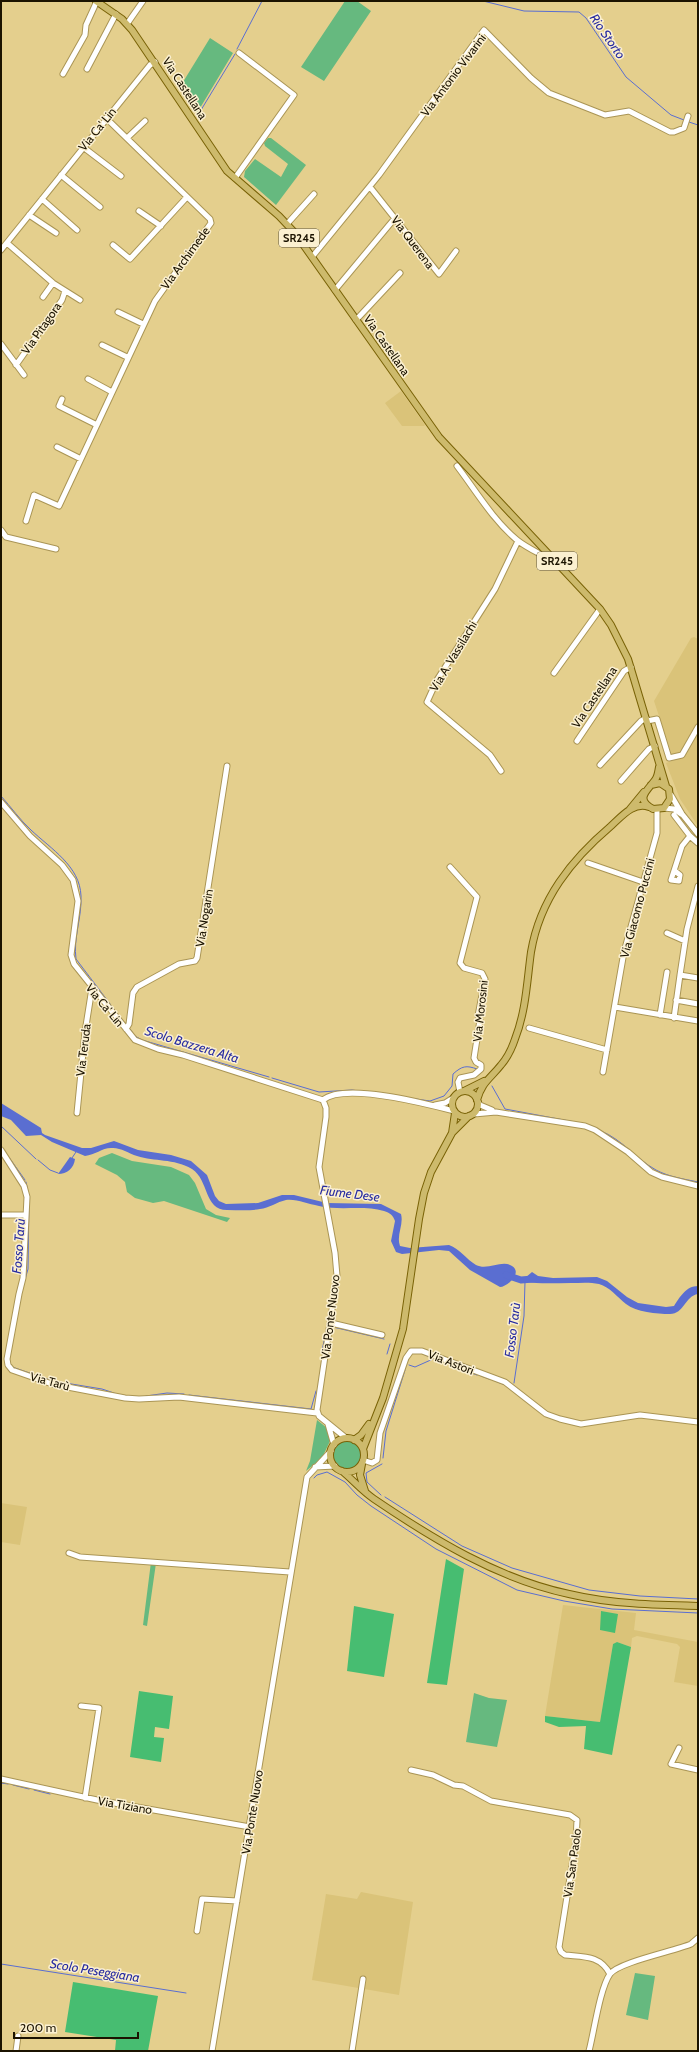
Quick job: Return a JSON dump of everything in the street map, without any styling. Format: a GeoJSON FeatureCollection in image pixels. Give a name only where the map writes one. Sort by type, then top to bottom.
{"type":"FeatureCollection","features":[{"type":"Feature","properties":{"kind":"main road","name":"Via Castellana"},"geometry":{"type":"LineString","coordinates":[[96,1],[116,14],[127,24],[155,62],[217,157],[235,178],[287,224],[312,256],[434,432],[554,558],[600,609],[618,638],[631,667],[666,786]]}},
{"type":"Feature","properties":{"kind":"main road"},"geometry":{"type":"LineString","coordinates":[[472,1115],[463,1117],[455,1112],[452,1106],[453,1098],[462,1091],[484,1081],[504,1061],[518,1031],[524,1006],[535,935],[550,896],[567,869],[583,851],[629,811],[656,778],[659,766]]}},
{"type":"Feature","properties":{"kind":"main road"},"geometry":{"type":"LineString","coordinates":[[629,811],[640,805],[657,810],[664,808],[669,802],[670,795],[666,786],[658,783],[651,784]]}},
{"type":"Feature","properties":{"kind":"main road"},"geometry":{"type":"LineString","coordinates":[[645,791],[645,801],[649,807]]}},
{"type":"Feature","properties":{"kind":"main road"},"geometry":{"type":"LineString","coordinates":[[452,1133],[472,1115],[477,1108],[484,1081]]}},
{"type":"Feature","properties":{"kind":"main road"},"geometry":{"type":"LineString","coordinates":[[462,1091],[472,1093],[478,1101]]}},
{"type":"Feature","properties":{"kind":"main road"},"geometry":{"type":"LineString","coordinates":[[365,1492],[360,1475],[363,1462],[363,1449],[383,1398],[400,1342],[414,1261],[421,1204],[427,1182],[452,1133],[455,1112]]}},
{"type":"Feature","properties":{"kind":"main road"},"geometry":{"type":"LineString","coordinates":[[354,1440],[363,1433],[376,1413]]}},
{"type":"Feature","properties":{"kind":"main road"},"geometry":{"type":"LineString","coordinates":[[363,1449],[354,1440],[346,1438],[334,1445],[331,1451],[332,1462],[365,1492],[463,1554],[529,1583],[568,1594],[646,1604],[698,1606]]}},
{"type":"Feature","properties":{"kind":"main road"},"geometry":{"type":"LineString","coordinates":[[342,1471],[353,1471],[363,1462]]}},
{"type":"Feature","properties":{"kind":"street","name":"Via Castellana"},"geometry":{"type":"LineString","coordinates":[[63,74],[85,35],[86,25],[96,1]]}},
{"type":"Feature","properties":{"kind":"street"},"geometry":{"type":"LineString","coordinates":[[127,24],[143,1]]}},
{"type":"Feature","properties":{"kind":"street"},"geometry":{"type":"LineString","coordinates":[[87,69],[116,14]]}},
{"type":"Feature","properties":{"kind":"street","name":"Via Antonio Vivarini"},"geometry":{"type":"LineString","coordinates":[[312,256],[370,187],[484,30],[531,78],[549,93],[562,99],[605,115],[629,111],[670,132],[674,132],[685,126],[688,117]]}},
{"type":"Feature","properties":{"kind":"street"},"geometry":{"type":"LineString","coordinates":[[235,178],[294,94],[239,53]]}},
{"type":"Feature","properties":{"kind":"street","name":"Via Ca' Lin"},"geometry":{"type":"LineString","coordinates":[[1,250],[106,118],[150,65],[155,62]]}},
{"type":"Feature","properties":{"kind":"street","name":"Via Archimede"},"geometry":{"type":"LineString","coordinates":[[26,521],[34,495],[59,506],[142,324],[167,282],[210,223],[210,219],[106,118]]}},
{"type":"Feature","properties":{"kind":"street"},"geometry":{"type":"LineString","coordinates":[[127,138],[145,121]]}},
{"type":"Feature","properties":{"kind":"street"},"geometry":{"type":"LineString","coordinates":[[83,147],[121,176]]}},
{"type":"Feature","properties":{"kind":"street"},"geometry":{"type":"LineString","coordinates":[[61,175],[100,207]]}},
{"type":"Feature","properties":{"kind":"street","name":"Via Querena"},"geometry":{"type":"LineString","coordinates":[[370,187],[439,274],[456,251]]}},
{"type":"Feature","properties":{"kind":"street"},"geometry":{"type":"LineString","coordinates":[[287,224],[314,194]]}},
{"type":"Feature","properties":{"kind":"street"},"geometry":{"type":"LineString","coordinates":[[113,245],[130,259],[187,197]]}},
{"type":"Feature","properties":{"kind":"street"},"geometry":{"type":"LineString","coordinates":[[42,199],[77,230]]}},
{"type":"Feature","properties":{"kind":"street"},"geometry":{"type":"LineString","coordinates":[[140,210],[161,226]]}},
{"type":"Feature","properties":{"kind":"street"},"geometry":{"type":"LineString","coordinates":[[29,215],[56,234]]}},
{"type":"Feature","properties":{"kind":"street"},"geometry":{"type":"LineString","coordinates":[[335,290],[396,218]]}},
{"type":"Feature","properties":{"kind":"street","name":"Via Pitagora"},"geometry":{"type":"LineString","coordinates":[[7,243],[53,283],[80,300]]}},
{"type":"Feature","properties":{"kind":"street"},"geometry":{"type":"LineString","coordinates":[[356,320],[400,273]]}},
{"type":"Feature","properties":{"kind":"street","name":"Via Pitagora"},"geometry":{"type":"LineString","coordinates":[[43,297],[53,283]]}},
{"type":"Feature","properties":{"kind":"street","name":"Via Pitagora"},"geometry":{"type":"LineString","coordinates":[[16,364],[62,300],[65,291]]}},
{"type":"Feature","properties":{"kind":"street"},"geometry":{"type":"LineString","coordinates":[[118,312],[142,324]]}},
{"type":"Feature","properties":{"kind":"street"},"geometry":{"type":"LineString","coordinates":[[1,344],[24,375]]}},
{"type":"Feature","properties":{"kind":"street"},"geometry":{"type":"LineString","coordinates":[[102,345],[127,357]]}},
{"type":"Feature","properties":{"kind":"street"},"geometry":{"type":"LineString","coordinates":[[88,379],[112,392]]}},
{"type":"Feature","properties":{"kind":"street"},"geometry":{"type":"LineString","coordinates":[[62,399],[59,406],[97,425]]}},
{"type":"Feature","properties":{"kind":"street"},"geometry":{"type":"LineString","coordinates":[[57,447],[81,459]]}},
{"type":"Feature","properties":{"kind":"street","name":"Via Castellana"},"geometry":{"type":"LineString","coordinates":[[457,466],[494,517],[518,541],[549,559],[554,558]]}},
{"type":"Feature","properties":{"kind":"street"},"geometry":{"type":"LineString","coordinates":[[468,481],[474,475]]}},
{"type":"Feature","properties":{"kind":"street"},"geometry":{"type":"LineString","coordinates":[[1,530],[6,537],[56,549]]}},
{"type":"Feature","properties":{"kind":"street","name":"Via A. Vassilachi"},"geometry":{"type":"LineString","coordinates":[[501,771],[490,755],[427,702],[437,680],[495,590],[518,541]]}},
{"type":"Feature","properties":{"kind":"street"},"geometry":{"type":"LineString","coordinates":[[554,673],[600,609]]}},
{"type":"Feature","properties":{"kind":"street","name":"Via Castellana"},"geometry":{"type":"LineString","coordinates":[[577,741],[624,671],[631,667]]}},
{"type":"Feature","properties":{"kind":"street"},"geometry":{"type":"LineString","coordinates":[[600,765],[640,720],[658,720],[669,758],[682,755],[698,727]]}},
{"type":"Feature","properties":{"kind":"street"},"geometry":{"type":"LineString","coordinates":[[621,781],[649,749],[655,746]]}},
{"type":"Feature","properties":{"kind":"street","name":"Via Nogarin"},"geometry":{"type":"LineString","coordinates":[[127,1027],[133,994],[137,987],[174,966],[195,961],[197,958],[227,766]]}},
{"type":"Feature","properties":{"kind":"street"},"geometry":{"type":"LineString","coordinates":[[670,795],[682,814],[698,834]]}},
{"type":"Feature","properties":{"kind":"street","name":"Via Ca' Lin"},"geometry":{"type":"LineString","coordinates":[[1,802],[30,836],[62,865],[73,880],[78,901],[72,959],[77,970],[127,1027],[135,1040],[148,1046],[183,1054],[323,1100]]}},
{"type":"Feature","properties":{"kind":"street"},"geometry":{"type":"LineString","coordinates":[[664,808],[674,809],[682,814]]}},
{"type":"Feature","properties":{"kind":"street","name":"Via Giacomo Puccini"},"geometry":{"type":"LineString","coordinates":[[603,1072],[624,952],[657,833],[657,810]]}},
{"type":"Feature","properties":{"kind":"street"},"geometry":{"type":"LineString","coordinates":[[674,815],[698,844]]}},
{"type":"Feature","properties":{"kind":"street"},"geometry":{"type":"LineString","coordinates":[[675,871],[682,846],[690,836]]}},
{"type":"Feature","properties":{"kind":"street"},"geometry":{"type":"LineString","coordinates":[[588,863],[643,882]]}},
{"type":"Feature","properties":{"kind":"street","name":"Via Morosini"},"geometry":{"type":"LineString","coordinates":[[450,867],[477,897],[460,963],[464,968],[482,973],[485,979],[478,1016],[480,1020],[474,1058],[476,1062],[481,1065],[481,1069],[474,1075],[460,1078],[458,1082],[462,1091]]}},
{"type":"Feature","properties":{"kind":"street"},"geometry":{"type":"LineString","coordinates":[[674,1018],[685,940],[698,886]]}},
{"type":"Feature","properties":{"kind":"street"},"geometry":{"type":"LineString","coordinates":[[667,933],[685,940]]}},
{"type":"Feature","properties":{"kind":"street"},"geometry":{"type":"LineString","coordinates":[[660,1015],[667,972]]}},
{"type":"Feature","properties":{"kind":"street"},"geometry":{"type":"LineString","coordinates":[[680,975],[698,978]]}},
{"type":"Feature","properties":{"kind":"street","name":"Via Teruda"},"geometry":{"type":"LineString","coordinates":[[77,1113],[85,1032],[92,988]]}},
{"type":"Feature","properties":{"kind":"street"},"geometry":{"type":"LineString","coordinates":[[676,1000],[698,1004]]}},
{"type":"Feature","properties":{"kind":"street"},"geometry":{"type":"LineString","coordinates":[[615,1006],[674,1018],[698,1021]]}},
{"type":"Feature","properties":{"kind":"street"},"geometry":{"type":"LineString","coordinates":[[529,1028],[607,1050]]}},
{"type":"Feature","properties":{"kind":"street"},"geometry":{"type":"LineString","coordinates":[[323,1100],[334,1094],[353,1093],[434,1105],[455,1112]]}},
{"type":"Feature","properties":{"kind":"street"},"geometry":{"type":"LineString","coordinates":[[434,1105],[445,1103],[453,1098]]}},
{"type":"Feature","properties":{"kind":"street","name":"Via Ponte Nuovo"},"geometry":{"type":"LineString","coordinates":[[317,1413],[337,1276],[335,1253],[319,1167],[326,1117],[325,1104],[323,1100]]}},
{"type":"Feature","properties":{"kind":"street"},"geometry":{"type":"LineString","coordinates":[[478,1101],[487,1109],[496,1112],[585,1126],[595,1130],[628,1152],[651,1172],[662,1177],[698,1186]]}},
{"type":"Feature","properties":{"kind":"street"},"geometry":{"type":"LineString","coordinates":[[472,1115],[496,1112]]}},
{"type":"Feature","properties":{"kind":"street","name":"Via Tarù"},"geometry":{"type":"LineString","coordinates":[[1,1150],[24,1186],[27,1197],[24,1278],[19,1294],[7,1359],[8,1365],[12,1370],[52,1384],[125,1398],[139,1399],[179,1397],[317,1413]]}},
{"type":"Feature","properties":{"kind":"street"},"geometry":{"type":"LineString","coordinates":[[1,1215],[26,1215]]}},
{"type":"Feature","properties":{"kind":"street"},"geometry":{"type":"LineString","coordinates":[[331,1323],[382,1335]]}},
{"type":"Feature","properties":{"kind":"street","name":"Via Astori"},"geometry":{"type":"LineString","coordinates":[[363,1462],[372,1463],[376,1460],[384,1418],[410,1351],[422,1351],[505,1382],[546,1414],[560,1419],[581,1424],[640,1415],[698,1422]]}},
{"type":"Feature","properties":{"kind":"street"},"geometry":{"type":"LineString","coordinates":[[317,1413],[346,1438]]}},
{"type":"Feature","properties":{"kind":"street"},"geometry":{"type":"LineString","coordinates":[[327,1421],[332,1431],[334,1445]]}},
{"type":"Feature","properties":{"kind":"street","name":"Via Ponte Nuovo"},"geometry":{"type":"LineString","coordinates":[[212,2051],[236,1901],[250,1827],[306,1477],[331,1451]]}},
{"type":"Feature","properties":{"kind":"street"},"geometry":{"type":"LineString","coordinates":[[315,1468],[335,1466]]}},
{"type":"Feature","properties":{"kind":"street"},"geometry":{"type":"LineString","coordinates":[[69,1553],[80,1556],[290,1572]]}},
{"type":"Feature","properties":{"kind":"street"},"geometry":{"type":"LineString","coordinates":[[81,1706],[99,1708],[85,1798]]}},
{"type":"Feature","properties":{"kind":"street"},"geometry":{"type":"LineString","coordinates":[[679,1748],[671,1764],[698,1770]]}},
{"type":"Feature","properties":{"kind":"street","name":"Via San Paolo"},"geometry":{"type":"LineString","coordinates":[[411,1770],[433,1776],[454,1785],[463,1786],[492,1801],[570,1815],[577,1820],[576,1840],[560,1947],[561,1952],[564,1955],[599,1960],[606,1965],[610,1974]]}},
{"type":"Feature","properties":{"kind":"street","name":"Via Tiziano"},"geometry":{"type":"LineString","coordinates":[[1,1779],[85,1798],[250,1827]]}},
{"type":"Feature","properties":{"kind":"street"},"geometry":{"type":"LineString","coordinates":[[197,1931],[202,1899],[236,1901]]}},
{"type":"Feature","properties":{"kind":"street"},"geometry":{"type":"LineString","coordinates":[[589,2051],[603,1991],[610,1974],[624,1965],[686,1946],[698,1938]]}},
{"type":"Feature","properties":{"kind":"street"},"geometry":{"type":"LineString","coordinates":[[352,2051],[363,1979]]}},
{"type":"Feature","properties":{"kind":"street"},"geometry":{"type":"LineString","coordinates":[[16,2051],[18,2036]]}},
{"type":"Feature","properties":{"kind":"shaded area"},"geometry":{"type":"Polygon","coordinates":[[[401,391],[425,425],[424,426],[402,426],[385,403],[401,391]]]}},
{"type":"Feature","properties":{"kind":"shaded area"},"geometry":{"type":"Polygon","coordinates":[[[694,637],[698,639],[698,722],[680,753],[672,755],[654,701],[691,638],[694,637]]]}},
{"type":"Feature","properties":{"kind":"shaded area"},"geometry":{"type":"Polygon","coordinates":[[[698,732],[698,826],[680,799],[666,763],[683,757],[698,732]]]}},
{"type":"Feature","properties":{"kind":"shaded area"},"geometry":{"type":"Polygon","coordinates":[[[1,1503],[27,1507],[20,1545],[1,1542],[1,1503]]]}},
{"type":"Feature","properties":{"kind":"shaded area"},"geometry":{"type":"Polygon","coordinates":[[[563,1605],[636,1613],[634,1630],[698,1642],[698,1686],[674,1682],[680,1647],[677,1644],[637,1636],[632,1638],[631,1647],[617,1642],[613,1644],[600,1722],[545,1716],[563,1605]]]}},
{"type":"Feature","properties":{"kind":"shaded area"},"geometry":{"type":"Polygon","coordinates":[[[361,1892],[413,1902],[399,1995],[312,1980],[326,1894],[357,1899],[361,1892]]]}},
{"type":"Feature","properties":{"kind":"green space"},"geometry":{"type":"Polygon","coordinates":[[[345,1],[357,1],[371,11],[324,81],[301,67],[345,1]]]}},
{"type":"Feature","properties":{"kind":"green space"},"geometry":{"type":"Polygon","coordinates":[[[210,38],[233,53],[197,113],[184,94],[188,91],[183,82],[210,38]]]}},
{"type":"Feature","properties":{"kind":"green space"},"geometry":{"type":"Polygon","coordinates":[[[268,138],[271,138],[306,165],[276,205],[244,177],[245,171],[255,159],[281,177],[288,164],[265,146],[264,143],[268,138]]]}},
{"type":"Feature","properties":{"kind":"green space"},"geometry":{"type":"Polygon","coordinates":[[[112,1153],[132,1161],[171,1167],[189,1175],[195,1183],[206,1209],[216,1215],[230,1218],[227,1222],[164,1201],[153,1203],[135,1198],[127,1192],[125,1182],[117,1175],[95,1164],[99,1158],[112,1153]]]}},
{"type":"Feature","properties":{"kind":"green space"},"geometry":{"type":"Polygon","coordinates":[[[317,1420],[327,1428],[331,1439],[322,1458],[306,1471],[310,1461],[317,1420]]]}},
{"type":"Feature","properties":{"kind":"green space"},"geometry":{"type":"Polygon","coordinates":[[[347,1439],[358,1444],[363,1455],[358,1466],[347,1471],[336,1466],[331,1455],[336,1444],[347,1439]]]}},
{"type":"Feature","properties":{"kind":"green space"},"geometry":{"type":"Polygon","coordinates":[[[446,1559],[464,1569],[447,1685],[427,1683],[446,1559]]]}},
{"type":"Feature","properties":{"kind":"green space"},"geometry":{"type":"Polygon","coordinates":[[[151,1562],[156,1563],[147,1626],[143,1625],[151,1562]]]}},
{"type":"Feature","properties":{"kind":"green space"},"geometry":{"type":"Polygon","coordinates":[[[354,1606],[394,1614],[384,1677],[347,1671],[354,1606]]]}},
{"type":"Feature","properties":{"kind":"green space"},"geometry":{"type":"Polygon","coordinates":[[[601,1611],[618,1614],[615,1633],[600,1630],[601,1611]]]}},
{"type":"Feature","properties":{"kind":"green space"},"geometry":{"type":"Polygon","coordinates":[[[617,1642],[631,1647],[612,1755],[584,1749],[586,1726],[559,1727],[545,1722],[545,1716],[600,1722],[613,1644],[617,1642]]]}},
{"type":"Feature","properties":{"kind":"green space"},"geometry":{"type":"Polygon","coordinates":[[[139,1691],[173,1696],[169,1729],[155,1727],[154,1737],[164,1738],[161,1762],[130,1757],[139,1691]]]}},
{"type":"Feature","properties":{"kind":"green space"},"geometry":{"type":"Polygon","coordinates":[[[474,1693],[489,1698],[507,1700],[497,1747],[466,1742],[474,1693]]]}},
{"type":"Feature","properties":{"kind":"green space"},"geometry":{"type":"Polygon","coordinates":[[[635,1973],[655,1976],[648,2020],[626,2015],[635,1973]]]}},
{"type":"Feature","properties":{"kind":"green space"},"geometry":{"type":"Polygon","coordinates":[[[73,1982],[158,1996],[148,2051],[115,2051],[116,2040],[65,2032],[73,1982]]]}},
{"type":"Feature","properties":{"kind":"water"},"geometry":{"type":"Polygon","coordinates":[[[1,1103],[41,1128],[42,1133],[45,1135],[82,1148],[91,1148],[114,1141],[138,1150],[171,1155],[191,1161],[207,1175],[215,1196],[219,1201],[226,1204],[258,1203],[282,1195],[294,1195],[327,1203],[381,1204],[401,1214],[402,1222],[399,1238],[400,1246],[410,1248],[449,1245],[476,1265],[485,1267],[508,1264],[515,1269],[515,1276],[506,1285],[500,1287],[470,1270],[449,1251],[439,1250],[402,1254],[396,1252],[391,1241],[395,1221],[391,1214],[376,1209],[335,1208],[286,1200],[256,1210],[220,1209],[210,1200],[201,1180],[192,1169],[178,1163],[144,1158],[121,1149],[114,1148],[108,1148],[85,1156],[52,1142],[41,1135],[26,1136],[11,1120],[1,1116],[1,1103]]]}},
{"type":"Feature","properties":{"kind":"water"},"geometry":{"type":"Polygon","coordinates":[[[70,1157],[75,1159],[72,1168],[67,1172],[58,1174],[70,1157]]]}},
{"type":"Feature","properties":{"kind":"water"},"geometry":{"type":"Polygon","coordinates":[[[532,1272],[538,1276],[553,1278],[597,1277],[607,1281],[627,1297],[638,1303],[666,1307],[674,1306],[687,1290],[694,1286],[698,1286],[698,1294],[690,1298],[682,1308],[675,1313],[653,1313],[630,1307],[610,1290],[599,1284],[524,1282],[525,1278],[532,1272]]]}},
{"type":"Feature","properties":{"kind":"waterway"},"geometry":{"type":"LineString","coordinates":[[237,49],[262,1]]}},
{"type":"Feature","properties":{"kind":"waterway","name":"Rio Storto"},"geometry":{"type":"LineString","coordinates":[[483,1],[524,11],[579,12],[586,18],[626,77],[671,115],[684,120]]}},
{"type":"Feature","properties":{"kind":"waterway"},"geometry":{"type":"LineString","coordinates":[[198,115],[235,54]]}},
{"type":"Feature","properties":{"kind":"waterway","name":"Rio Storto"},"geometry":{"type":"LineString","coordinates":[[689,122],[698,125]]}},
{"type":"Feature","properties":{"kind":"waterway","name":"Scolo Bazzera Alta"},"geometry":{"type":"LineString","coordinates":[[1,796],[19,818],[63,859],[76,876],[81,896],[75,951],[76,959],[126,1025]]}},
{"type":"Feature","properties":{"kind":"waterway","name":"Scolo Bazzera Alta"},"geometry":{"type":"LineString","coordinates":[[130,1029],[135,1036],[142,1040],[269,1077]]}},
{"type":"Feature","properties":{"kind":"waterway","name":"Scolo Bazzera Alta"},"geometry":{"type":"LineString","coordinates":[[272,1078],[319,1092],[352,1090],[430,1101],[444,1096],[452,1086],[453,1074],[459,1069],[464,1067],[477,1069]]}},
{"type":"Feature","properties":{"kind":"waterway","name":"Scolo Bazzera Alta"},"geometry":{"type":"LineString","coordinates":[[492,1086],[505,1109],[580,1123]]}},
{"type":"Feature","properties":{"kind":"waterway"},"geometry":{"type":"LineString","coordinates":[[1,1126],[36,1159]]}},
{"type":"Feature","properties":{"kind":"waterway","name":"Scolo Bazzera Alta"},"geometry":{"type":"LineString","coordinates":[[601,1131],[616,1139],[642,1161],[656,1170],[671,1176],[698,1182]]}},
{"type":"Feature","properties":{"kind":"waterway","name":"Fosso Tarù"},"geometry":{"type":"LineString","coordinates":[[1,1146],[25,1180]]}},
{"type":"Feature","properties":{"kind":"waterway"},"geometry":{"type":"LineString","coordinates":[[72,1158],[76,1152]]}},
{"type":"Feature","properties":{"kind":"waterway"},"geometry":{"type":"LineString","coordinates":[[38,1160],[50,1170],[58,1173]]}},
{"type":"Feature","properties":{"kind":"waterway","name":"Fosso Tarù"},"geometry":{"type":"LineString","coordinates":[[26,1182],[29,1197]]}},
{"type":"Feature","properties":{"kind":"waterway","name":"Fosso Tarù"},"geometry":{"type":"LineString","coordinates":[[22,1290],[28,1269],[29,1200]]}},
{"type":"Feature","properties":{"kind":"waterway","name":"Fiume Dese"},"geometry":{"type":"LineString","coordinates":[[506,1275],[521,1280],[533,1279]]}},
{"type":"Feature","properties":{"kind":"waterway","name":"Fosso Tarù"},"geometry":{"type":"LineString","coordinates":[[514,1383],[524,1316],[525,1282]]}},
{"type":"Feature","properties":{"kind":"waterway","name":"Fosso Tarù"},"geometry":{"type":"LineString","coordinates":[[322,1351],[327,1326]]}},
{"type":"Feature","properties":{"kind":"waterway","name":"Fosso Tarù"},"geometry":{"type":"LineString","coordinates":[[333,1327],[384,1339]]}},
{"type":"Feature","properties":{"kind":"waterway"},"geometry":{"type":"LineString","coordinates":[[387,1354],[390,1344]]}},
{"type":"Feature","properties":{"kind":"waterway","name":"Fosso Tarù"},"geometry":{"type":"LineString","coordinates":[[425,1355],[463,1370]]}},
{"type":"Feature","properties":{"kind":"waterway"},"geometry":{"type":"LineString","coordinates":[[409,1365],[415,1367],[433,1359]]}},
{"type":"Feature","properties":{"kind":"waterway","name":"Fosso Tarù"},"geometry":{"type":"LineString","coordinates":[[12,1367],[50,1380]]}},
{"type":"Feature","properties":{"kind":"waterway"},"geometry":{"type":"LineString","coordinates":[[383,1458],[386,1431],[405,1370]]}},
{"type":"Feature","properties":{"kind":"waterway","name":"Fosso Tarù"},"geometry":{"type":"LineString","coordinates":[[466,1371],[477,1375]]}},
{"type":"Feature","properties":{"kind":"waterway","name":"Fosso Tarù"},"geometry":{"type":"LineString","coordinates":[[481,1376],[489,1379]]}},
{"type":"Feature","properties":{"kind":"waterway","name":"Fosso Tarù"},"geometry":{"type":"LineString","coordinates":[[53,1381],[102,1389],[114,1393]]}},
{"type":"Feature","properties":{"kind":"waterway","name":"Fosso Tarù"},"geometry":{"type":"LineString","coordinates":[[495,1381],[505,1385]]}},
{"type":"Feature","properties":{"kind":"waterway","name":"Fosso Tarù"},"geometry":{"type":"LineString","coordinates":[[189,1395],[311,1409],[316,1391]]}},
{"type":"Feature","properties":{"kind":"waterway","name":"Fosso Tarù"},"geometry":{"type":"LineString","coordinates":[[146,1396],[167,1393],[184,1394]]}},
{"type":"Feature","properties":{"kind":"waterway"},"geometry":{"type":"LineString","coordinates":[[381,1495],[367,1482],[366,1473],[382,1464]]}},
{"type":"Feature","properties":{"kind":"waterway"},"geometry":{"type":"LineString","coordinates":[[314,1478],[317,1475],[327,1472],[345,1482],[357,1495],[371,1506],[436,1549],[517,1590],[564,1601],[612,1609],[698,1613]]}},
{"type":"Feature","properties":{"kind":"waterway"},"geometry":{"type":"LineString","coordinates":[[385,1497],[462,1546],[512,1568],[589,1590],[640,1596],[698,1599]]}},
{"type":"Feature","properties":{"kind":"waterway"},"geometry":{"type":"LineString","coordinates":[[1,1783],[8,1784]]}},
{"type":"Feature","properties":{"kind":"waterway"},"geometry":{"type":"LineString","coordinates":[[13,1785],[29,1789]]}},
{"type":"Feature","properties":{"kind":"waterway"},"geometry":{"type":"LineString","coordinates":[[34,1790],[50,1794]]}},
{"type":"Feature","properties":{"kind":"waterway","name":"Scolo Peseggiana"},"geometry":{"type":"LineString","coordinates":[[1,1964],[186,1993]]}}]}
